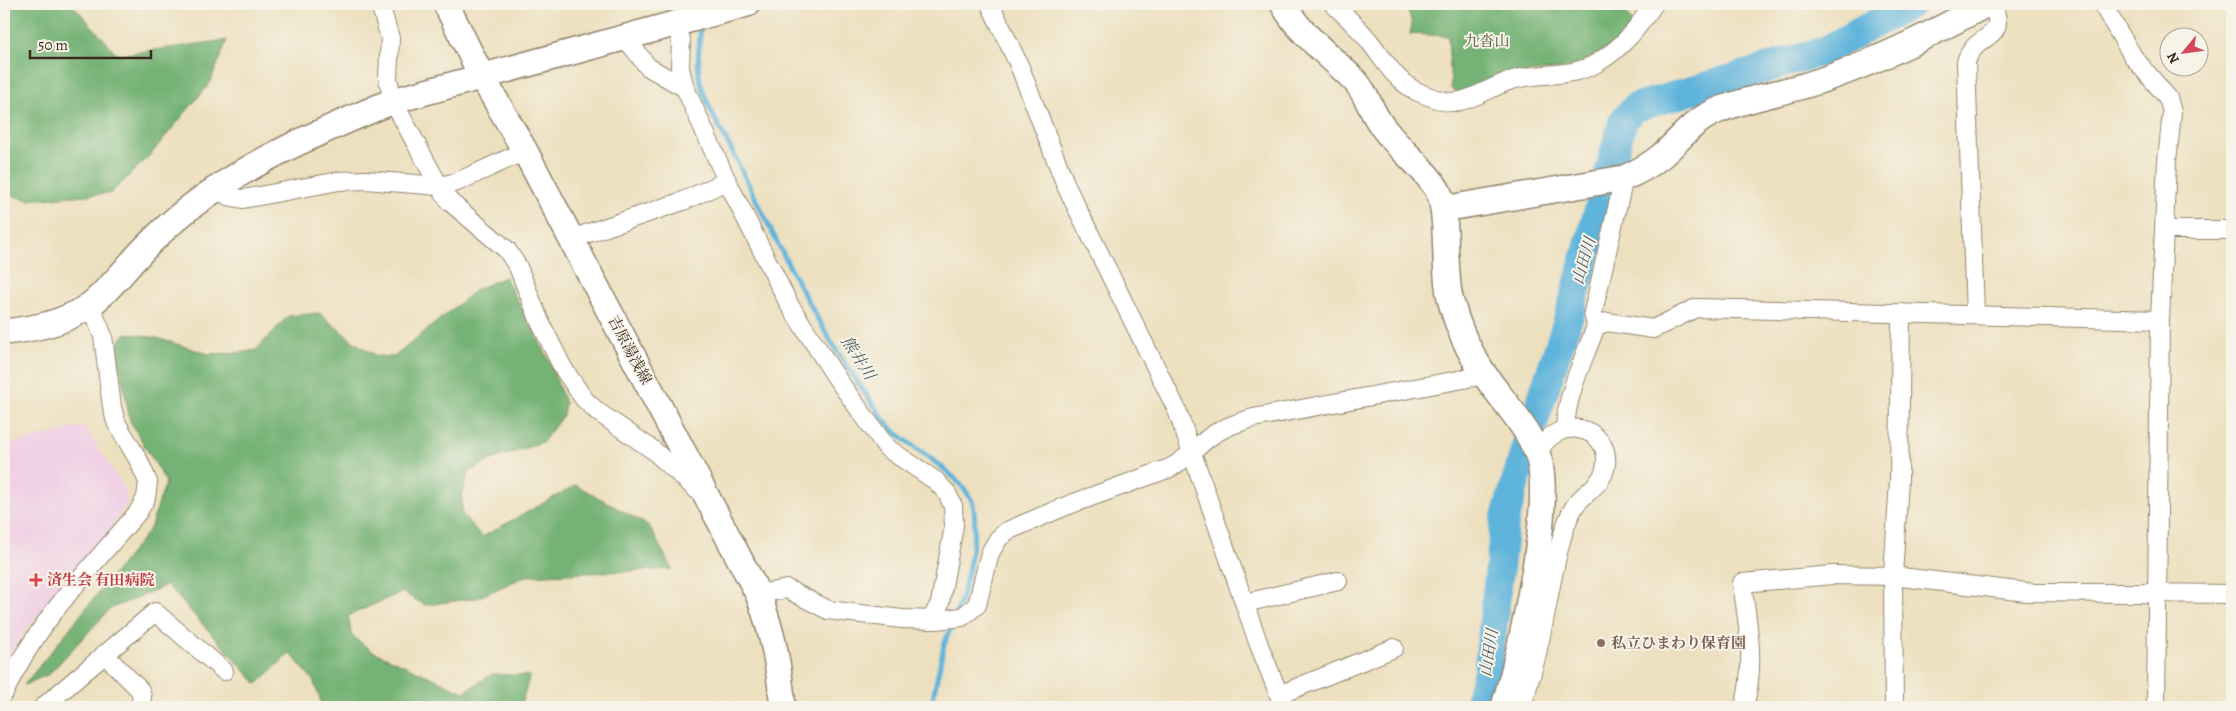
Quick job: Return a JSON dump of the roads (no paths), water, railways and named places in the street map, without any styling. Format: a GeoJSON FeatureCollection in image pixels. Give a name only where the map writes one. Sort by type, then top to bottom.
{"type":"FeatureCollection","features":[{"type":"Feature","properties":{"kind":"street"},"geometry":{"type":"LineString","coordinates":[[380,4],[390,38],[388,79],[393,101],[439,186],[449,201],[507,250],[518,267],[540,322],[563,368],[584,399],[598,412],[653,450],[712,506]]}},
{"type":"Feature","properties":{"kind":"street","name":"吉原湯浅線"},"geometry":{"type":"LineString","coordinates":[[446,4],[481,75],[525,151],[758,594],[770,623],[779,663],[783,707]]}},
{"type":"Feature","properties":{"kind":"street"},"geometry":{"type":"LineString","coordinates":[[990,4],[1019,65],[1067,188],[1177,410],[1194,453],[1245,603],[1282,701],[1394,648]]}},
{"type":"Feature","properties":{"kind":"street"},"geometry":{"type":"LineString","coordinates":[[1283,4],[1297,25],[1360,88],[1382,128],[1437,189],[1443,209],[1446,278],[1450,301],[1462,337],[1485,375],[1509,407],[1537,454],[1542,480],[1542,503],[1535,560],[1513,674],[1504,707]]}},
{"type":"Feature","properties":{"kind":"street"},"geometry":{"type":"LineString","coordinates":[[1333,4],[1354,23],[1393,73],[1405,84],[1442,101],[1455,102],[1516,79],[1576,72],[1591,67],[1625,43],[1636,31],[1654,4]]}},
{"type":"Feature","properties":{"kind":"street"},"geometry":{"type":"LineString","coordinates":[[1443,209],[1624,178],[1641,171],[1662,156],[1687,129],[1720,109],[1805,86],[1841,73],[1927,35],[1987,4]]}},
{"type":"Feature","properties":{"kind":"street"},"geometry":{"type":"LineString","coordinates":[[1975,315],[1966,62],[1972,48],[1997,28],[1999,21],[1992,4]]}},
{"type":"Feature","properties":{"kind":"street"},"geometry":{"type":"LineString","coordinates":[[2102,4],[2134,58],[2168,98],[2172,112],[2160,320],[2156,707]]}},
{"type":"Feature","properties":{"kind":"street"},"geometry":{"type":"LineString","coordinates":[[4,332],[34,329],[52,323],[90,305],[125,272],[151,242],[198,200],[266,158],[393,101],[729,7]]}},
{"type":"Feature","properties":{"kind":"street"},"geometry":{"type":"LineString","coordinates":[[680,22],[680,68],[685,88],[727,181],[790,306],[851,399],[887,448],[936,481],[950,500],[954,514],[954,526],[940,604],[931,620]]}},
{"type":"Feature","properties":{"kind":"street"},"geometry":{"type":"LineString","coordinates":[[625,37],[648,67],[685,88]]}},
{"type":"Feature","properties":{"kind":"street"},"geometry":{"type":"LineString","coordinates":[[216,189],[228,196],[243,200],[339,181],[366,180],[439,186],[457,182],[525,151]]}},
{"type":"Feature","properties":{"kind":"street"},"geometry":{"type":"LineString","coordinates":[[1565,428],[1566,413],[1572,390],[1596,326],[1593,312],[1624,178]]}},
{"type":"Feature","properties":{"kind":"street"},"geometry":{"type":"LineString","coordinates":[[571,239],[674,204],[727,181]]}},
{"type":"Feature","properties":{"kind":"street"},"geometry":{"type":"LineString","coordinates":[[2164,230],[2232,230]]}},
{"type":"Feature","properties":{"kind":"street"},"geometry":{"type":"LineString","coordinates":[[4,693],[16,666],[35,636],[138,512],[146,498],[148,482],[139,461],[124,438],[114,414],[103,336],[90,305]]}},
{"type":"Feature","properties":{"kind":"street"},"geometry":{"type":"LineString","coordinates":[[1596,326],[1606,322],[1653,329],[1696,308],[2160,320]]}},
{"type":"Feature","properties":{"kind":"street"},"geometry":{"type":"LineString","coordinates":[[1894,707],[1893,576],[1899,480],[1901,313]]}},
{"type":"Feature","properties":{"kind":"street"},"geometry":{"type":"LineString","coordinates":[[758,594],[787,589],[828,610],[902,619],[931,620],[962,616],[976,606],[990,553],[998,539],[1008,531],[1066,506],[1152,476],[1184,460],[1194,453],[1208,438],[1224,429],[1254,418],[1485,375]]}},
{"type":"Feature","properties":{"kind":"street"},"geometry":{"type":"LineString","coordinates":[[1520,707],[1536,662],[1563,534],[1572,511],[1598,484],[1606,465],[1603,448],[1596,438],[1582,430],[1565,428],[1554,432],[1545,440],[1537,454]]}},
{"type":"Feature","properties":{"kind":"street"},"geometry":{"type":"LineString","coordinates":[[1744,707],[1752,670],[1749,628],[1742,583],[1833,576],[1893,576],[2026,592],[2232,594]]}},
{"type":"Feature","properties":{"kind":"street"},"geometry":{"type":"LineString","coordinates":[[1245,603],[1338,581]]}},
{"type":"Feature","properties":{"kind":"street"},"geometry":{"type":"LineString","coordinates":[[43,707],[155,612],[224,671]]}},
{"type":"Feature","properties":{"kind":"street"},"geometry":{"type":"LineString","coordinates":[[104,654],[140,690],[142,697],[140,707]]}},
{"type":"Feature","properties":{"kind":"waterway","name":"山田川"},"geometry":{"type":"LineString","coordinates":[[1478,707],[1488,670],[1505,519],[1526,446],[1569,316],[1623,121],[1634,108],[1824,51],[1911,4]]}},
{"type":"Feature","properties":{"kind":"waterway","name":"熊井川"},"geometry":{"type":"LineString","coordinates":[[701,23],[698,59],[703,91],[782,252],[812,308],[845,363],[888,425],[945,469],[955,478],[971,499],[975,522],[971,556],[964,589],[956,613]]}},
{"type":"Feature","properties":{"kind":"waterway","name":"熊井川"},"geometry":{"type":"LineString","coordinates":[[931,707],[944,645],[953,621]]}},
{"type":"Feature","properties":{"kind":"place","name":"済生会 有田病院"},"geometry":{"type":"Point","coordinates":[36,580]}},
{"type":"Feature","properties":{"kind":"place","name":"私立ひまわり保育園"},"geometry":{"type":"Point","coordinates":[1601,643]}},
{"type":"Feature","properties":{"kind":"park label","name":"九沓山"},"geometry":{"type":"Point","coordinates":[1487,41]}}]}
